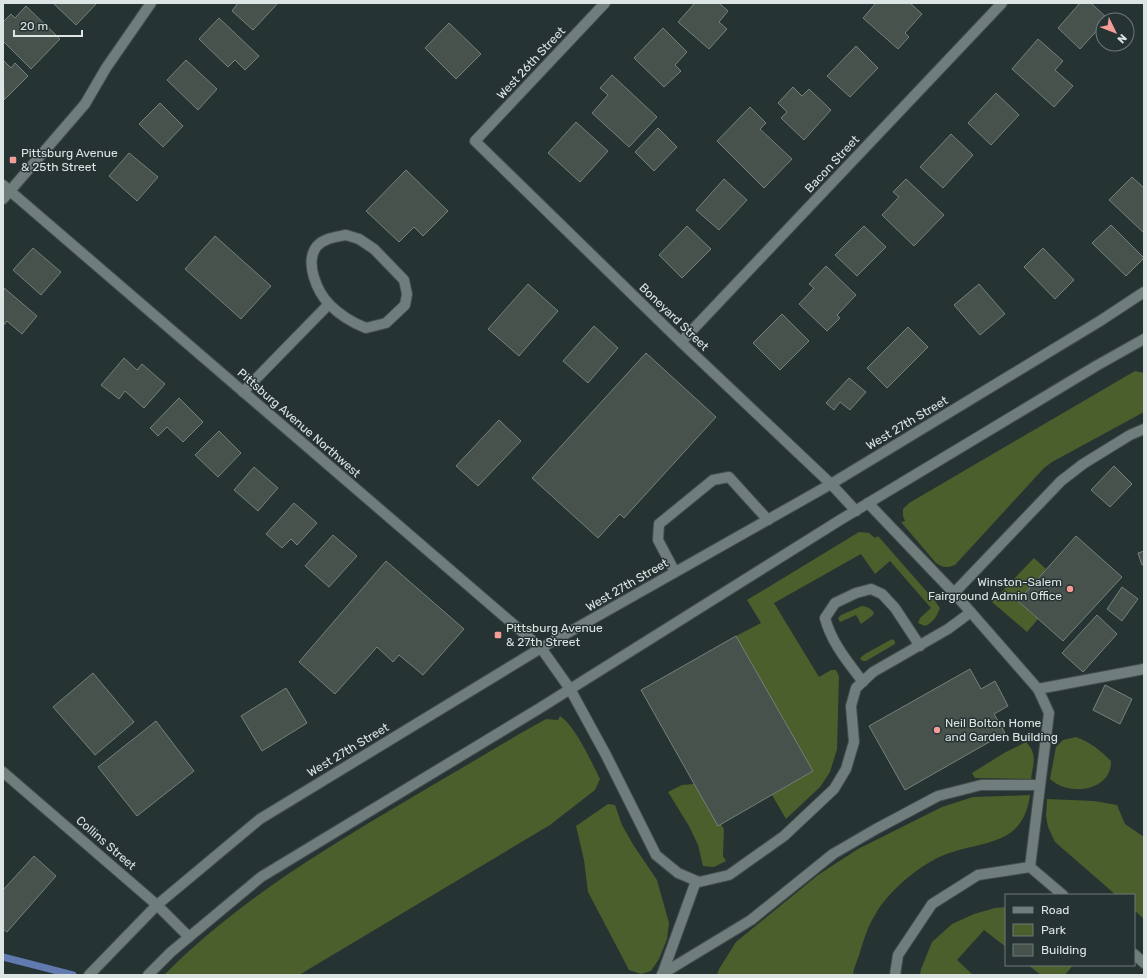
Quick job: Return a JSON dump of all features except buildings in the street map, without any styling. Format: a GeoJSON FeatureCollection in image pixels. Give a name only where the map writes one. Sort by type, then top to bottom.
{"type":"FeatureCollection","features":[{"type":"Feature","properties":{"kind":"street"},"geometry":{"type":"LineString","coordinates":[[3,199],[7,188],[85,104],[106,68],[151,3]]}},
{"type":"Feature","properties":{"kind":"street","name":"West 26th Street"},"geometry":{"type":"LineString","coordinates":[[475,141],[605,3]]}},
{"type":"Feature","properties":{"kind":"street","name":"Bacon Street"},"geometry":{"type":"LineString","coordinates":[[681,342],[1002,3]]}},
{"type":"Feature","properties":{"kind":"street","name":"Boneyard Street"},"geometry":{"type":"LineString","coordinates":[[475,141],[681,342],[831,484],[856,511]]}},
{"type":"Feature","properties":{"kind":"street","name":"Pittsburg Avenue Northwest"},"geometry":{"type":"LineString","coordinates":[[7,188],[542,648],[570,689],[606,755],[656,855],[678,873],[696,881]]}},
{"type":"Feature","properties":{"kind":"street"},"geometry":{"type":"LineString","coordinates":[[346,235],[359,239],[374,249],[404,280],[407,294],[405,305],[386,323],[366,328],[356,324],[329,304],[317,286],[312,270],[312,256],[317,246],[333,237],[346,235]]}},
{"type":"Feature","properties":{"kind":"street","name":"West 27th Street"},"geometry":{"type":"LineString","coordinates":[[89,975],[157,905],[260,818],[542,648],[831,484],[1100,321],[1144,292]]}},
{"type":"Feature","properties":{"kind":"street"},"geometry":{"type":"LineString","coordinates":[[243,392],[329,304]]}},
{"type":"Feature","properties":{"kind":"street"},"geometry":{"type":"LineString","coordinates":[[148,975],[171,952],[261,877],[570,689],[868,503],[1096,366],[1144,339]]}},
{"type":"Feature","properties":{"kind":"street"},"geometry":{"type":"LineString","coordinates":[[954,593],[1061,481],[1083,464],[1130,435],[1144,429]]}},
{"type":"Feature","properties":{"kind":"street"},"geometry":{"type":"LineString","coordinates":[[675,572],[658,540],[659,524],[713,480],[729,476],[768,520]]}},
{"type":"Feature","properties":{"kind":"street"},"geometry":{"type":"LineString","coordinates":[[868,503],[954,593],[1038,689],[1049,713],[1030,867]]}},
{"type":"Feature","properties":{"kind":"street"},"geometry":{"type":"LineString","coordinates":[[863,682],[848,663],[828,630],[824,618],[835,603],[856,593],[871,589],[882,594],[895,608],[920,646]]}},
{"type":"Feature","properties":{"kind":"street"},"geometry":{"type":"LineString","coordinates":[[662,974],[696,881],[699,882],[729,876],[784,836],[834,790],[846,769],[854,742],[851,706],[856,688],[873,672],[948,630],[971,612]]}},
{"type":"Feature","properties":{"kind":"street"},"geometry":{"type":"LineString","coordinates":[[1038,689],[1144,669]]}},
{"type":"Feature","properties":{"kind":"street","name":"Collins Street"},"geometry":{"type":"LineString","coordinates":[[3,772],[157,905],[189,937]]}},
{"type":"Feature","properties":{"kind":"street"},"geometry":{"type":"LineString","coordinates":[[662,974],[751,920],[833,854],[938,796],[981,785],[1040,785]]}},
{"type":"Feature","properties":{"kind":"street"},"geometry":{"type":"LineString","coordinates":[[895,975],[898,955],[932,904],[978,875],[1030,867],[1062,894]]}},
{"type":"Feature","properties":{"kind":"street"},"geometry":{"type":"LineString","coordinates":[[1135,955],[1144,963]]}},
{"type":"Feature","properties":{"kind":"green space"},"geometry":{"type":"Polygon","coordinates":[[[1135,371],[1144,373],[1144,412],[1052,462],[1044,468],[955,565],[945,567],[936,563],[901,522],[905,521],[903,509],[909,503],[1135,371]]]}},
{"type":"Feature","properties":{"kind":"green space"},"geometry":{"type":"Polygon","coordinates":[[[859,532],[869,533],[875,538],[878,536],[940,608],[930,623],[925,626],[918,623],[920,618],[931,608],[890,561],[875,574],[861,554],[774,603],[819,677],[831,670],[836,670],[839,676],[837,749],[830,772],[820,787],[786,819],[772,795],[813,771],[736,636],[761,623],[747,600],[859,532]]]}},
{"type":"Feature","properties":{"kind":"green space"},"geometry":{"type":"Polygon","coordinates":[[[1034,558],[1046,569],[1018,601],[1038,619],[1027,632],[992,602],[1034,558]]]}},
{"type":"Feature","properties":{"kind":"green space"},"geometry":{"type":"Polygon","coordinates":[[[862,606],[872,610],[874,613],[872,616],[861,624],[856,615],[840,622],[838,618],[841,615],[862,606]]]}},
{"type":"Feature","properties":{"kind":"green space"},"geometry":{"type":"Polygon","coordinates":[[[892,639],[895,641],[895,644],[866,661],[860,659],[865,654],[892,639]]]}},
{"type":"Feature","properties":{"kind":"green space"},"geometry":{"type":"Polygon","coordinates":[[[560,716],[572,728],[588,754],[600,779],[595,790],[550,825],[299,975],[164,975],[217,927],[245,905],[303,864],[521,733],[546,719],[558,720],[560,716]]]}},
{"type":"Feature","properties":{"kind":"green space"},"geometry":{"type":"Polygon","coordinates":[[[1076,737],[1095,747],[1111,761],[1109,771],[1105,779],[1097,785],[1088,788],[1068,788],[1058,785],[1050,779],[1056,747],[1063,740],[1076,737]]]}},
{"type":"Feature","properties":{"kind":"green space"},"geometry":{"type":"Polygon","coordinates":[[[1026,742],[1030,746],[1034,759],[1031,779],[975,778],[972,773],[1004,753],[1026,742]]]}},
{"type":"Feature","properties":{"kind":"green space"},"geometry":{"type":"Polygon","coordinates":[[[694,784],[724,829],[723,856],[726,861],[714,867],[703,866],[698,845],[689,826],[668,792],[682,785],[694,784]]]}},
{"type":"Feature","properties":{"kind":"green space"},"geometry":{"type":"Polygon","coordinates":[[[1030,795],[1026,813],[1018,826],[1008,835],[937,858],[919,869],[894,890],[880,907],[870,924],[853,975],[717,975],[719,969],[736,942],[818,875],[858,849],[942,807],[973,797],[1030,795]]]}},
{"type":"Feature","properties":{"kind":"green space"},"geometry":{"type":"Polygon","coordinates":[[[1047,799],[1094,801],[1117,805],[1125,824],[1144,837],[1144,919],[1135,911],[1135,894],[1115,894],[1055,842],[1048,827],[1046,816],[1047,799]]]}},
{"type":"Feature","properties":{"kind":"green space"},"geometry":{"type":"Polygon","coordinates":[[[608,804],[615,805],[622,825],[657,880],[669,923],[667,939],[659,959],[651,971],[641,974],[629,970],[588,892],[584,860],[576,826],[608,804]]]}},
{"type":"Feature","properties":{"kind":"green space"},"geometry":{"type":"Polygon","coordinates":[[[1005,907],[1005,946],[984,930],[957,960],[973,975],[920,975],[932,942],[952,924],[974,914],[995,908],[1005,907]]]}},
{"type":"Feature","properties":{"kind":"green space"},"geometry":{"type":"Polygon","coordinates":[[[1029,966],[1072,966],[1065,975],[1041,975],[1029,966]]]}},
{"type":"Feature","properties":{"kind":"waterway"},"geometry":{"type":"LineString","coordinates":[[3,957],[73,975]]}},
{"type":"Feature","properties":{"kind":"place","name":"Pittsburg Avenue & 25th Street"},"geometry":{"type":"Point","coordinates":[13,160]}},
{"type":"Feature","properties":{"kind":"place","name":"Winston-Salem Fairground Admin Office"},"geometry":{"type":"Point","coordinates":[1070,589]}},
{"type":"Feature","properties":{"kind":"place","name":"Pittsburg Avenue & 27th Street"},"geometry":{"type":"Point","coordinates":[498,635]}},
{"type":"Feature","properties":{"kind":"place","name":"Neil Bolton Home and Garden Building"},"geometry":{"type":"Point","coordinates":[937,730]}}]}
